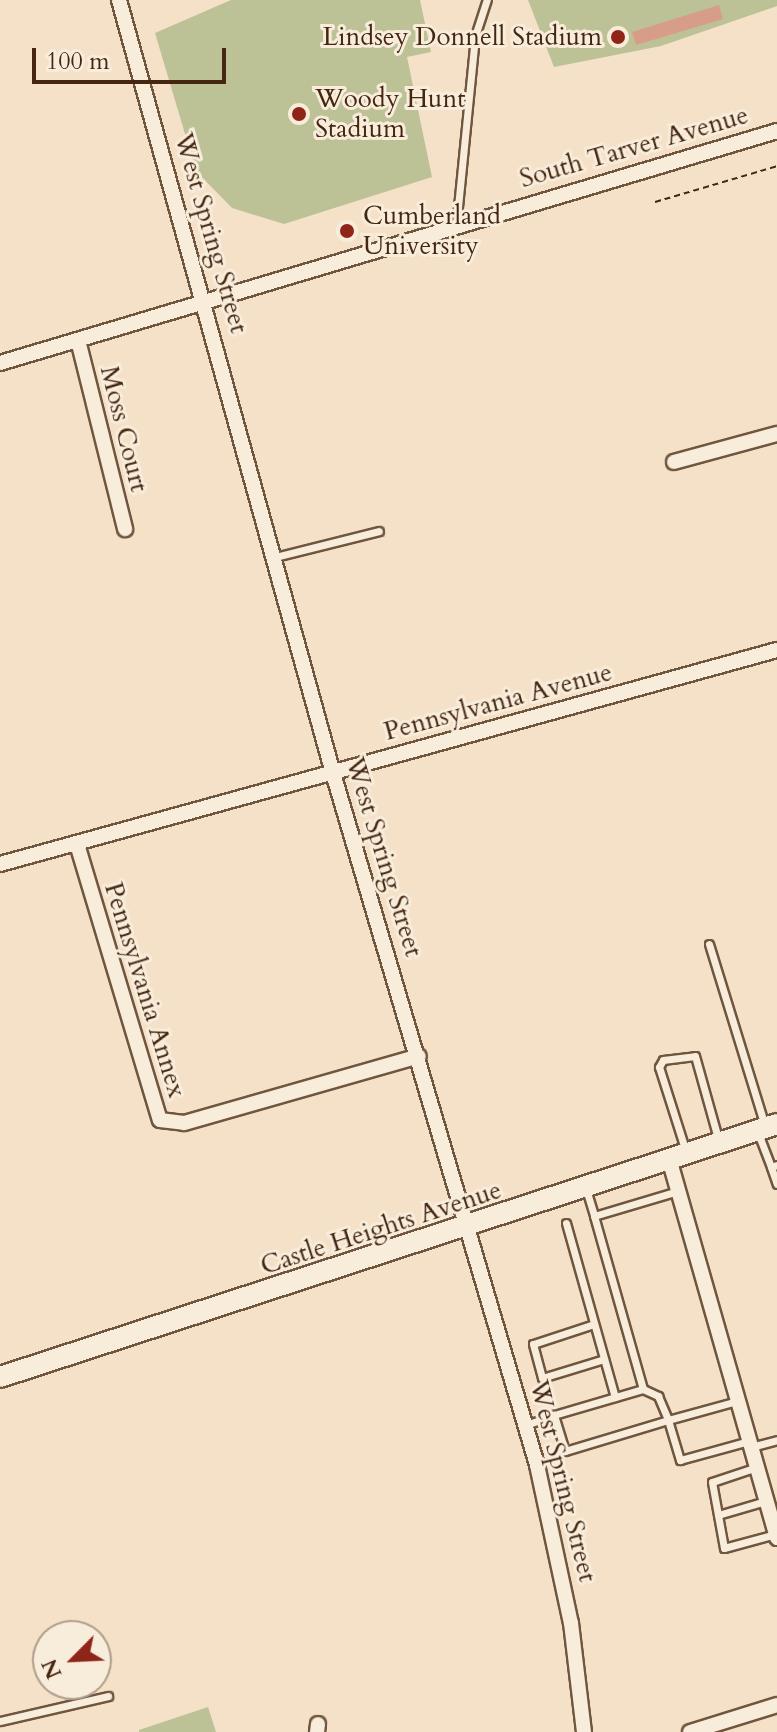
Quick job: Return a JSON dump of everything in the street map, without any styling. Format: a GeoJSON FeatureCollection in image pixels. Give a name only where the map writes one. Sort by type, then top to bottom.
{"type":"FeatureCollection","features":[{"type":"Feature","properties":{"kind":"street","name":"West Spring Street"},"geometry":{"type":"LineString","coordinates":[[119,0],[205,300],[333,773],[471,1227],[526,1425],[560,1558],[584,1732]]}},
{"type":"Feature","properties":{"kind":"street","name":"South Tarver Avenue"},"geometry":{"type":"LineString","coordinates":[[0,363],[777,131]]}},
{"type":"Feature","properties":{"kind":"street","name":"Moss Court"},"geometry":{"type":"LineString","coordinates":[[78,340],[125,529]]}},
{"type":"Feature","properties":{"kind":"street"},"geometry":{"type":"LineString","coordinates":[[674,462],[777,434]]}},
{"type":"Feature","properties":{"kind":"street","name":"Pennsylvania Avenue"},"geometry":{"type":"LineString","coordinates":[[0,864],[777,650]]}},
{"type":"Feature","properties":{"kind":"street","name":"Pennsylvania Annex"},"geometry":{"type":"LineString","coordinates":[[77,844],[160,1120],[184,1123],[419,1056]]}},
{"type":"Feature","properties":{"kind":"street","name":"Castle Heights Avenue"},"geometry":{"type":"LineString","coordinates":[[0,1377],[471,1227],[767,1128]]}},
{"type":"Feature","properties":{"kind":"street"},"geometry":{"type":"LineString","coordinates":[[678,1159],[678,1191],[776,1536]]}},
{"type":"Feature","properties":{"kind":"street"},"geometry":{"type":"LineString","coordinates":[[690,1732],[777,1705]]}},
{"type":"Feature","properties":{"kind":"lane"},"geometry":{"type":"LineString","coordinates":[[456,227],[475,36],[487,0]]}},
{"type":"Feature","properties":{"kind":"lane"},"geometry":{"type":"LineString","coordinates":[[275,557],[379,531]]}},
{"type":"Feature","properties":{"kind":"lane"},"geometry":{"type":"LineString","coordinates":[[709,944],[767,1128],[777,1184]]}},
{"type":"Feature","properties":{"kind":"lane"},"geometry":{"type":"LineString","coordinates":[[678,1159],[659,1067],[663,1060],[695,1056],[719,1144]]}},
{"type":"Feature","properties":{"kind":"lane"},"geometry":{"type":"LineString","coordinates":[[586,1189],[643,1389]]}},
{"type":"Feature","properties":{"kind":"lane"},"geometry":{"type":"LineString","coordinates":[[594,1216],[678,1191]]}},
{"type":"Feature","properties":{"kind":"lane"},"geometry":{"type":"LineString","coordinates":[[566,1223],[615,1397]]}},
{"type":"Feature","properties":{"kind":"lane"},"geometry":{"type":"LineString","coordinates":[[594,1324],[533,1344],[542,1378],[604,1359]]}},
{"type":"Feature","properties":{"kind":"lane"},"geometry":{"type":"LineString","coordinates":[[526,1425],[643,1389],[658,1396],[680,1460],[777,1440]]}},
{"type":"Feature","properties":{"kind":"lane"},"geometry":{"type":"LineString","coordinates":[[554,1415],[565,1451],[738,1401]]}},
{"type":"Feature","properties":{"kind":"lane"},"geometry":{"type":"LineString","coordinates":[[757,1467],[712,1482],[724,1548],[776,1536]]}},
{"type":"Feature","properties":{"kind":"lane"},"geometry":{"type":"LineString","coordinates":[[718,1515],[766,1501]]}},
{"type":"Feature","properties":{"kind":"lane"},"geometry":{"type":"LineString","coordinates":[[0,1721],[91,1700]]}},
{"type":"Feature","properties":{"kind":"path"},"geometry":{"type":"LineString","coordinates":[[655,202],[777,166]]}},
{"type":"Feature","properties":{"kind":"green space","name":"Woody Hunt Stadium"},"geometry":{"type":"Polygon","coordinates":[[[231,0],[420,0],[431,52],[407,57],[432,177],[284,224],[232,208],[196,171],[155,33],[231,0]]]}},
{"type":"Feature","properties":{"kind":"green space","name":"Lindsey Donnell Stadium"},"geometry":{"type":"Polygon","coordinates":[[[528,0],[777,0],[777,6],[661,46],[554,67],[528,0]]]}},
{"type":"Feature","properties":{"kind":"green space"},"geometry":{"type":"Polygon","coordinates":[[[208,1707],[216,1732],[139,1732],[139,1730],[208,1707]]]}},
{"type":"Feature","properties":{"kind":"building"},"geometry":{"type":"Polygon","coordinates":[[[719,5],[723,19],[636,45],[632,32],[719,5]]]}},
{"type":"Feature","properties":{"kind":"place","name":"Lindsey Donnell Stadium"},"geometry":{"type":"Point","coordinates":[618,37]}},
{"type":"Feature","properties":{"kind":"place","name":"Woody Hunt Stadium"},"geometry":{"type":"Point","coordinates":[299,114]}},
{"type":"Feature","properties":{"kind":"place","name":"Cumberland University"},"geometry":{"type":"Point","coordinates":[347,231]}}]}
